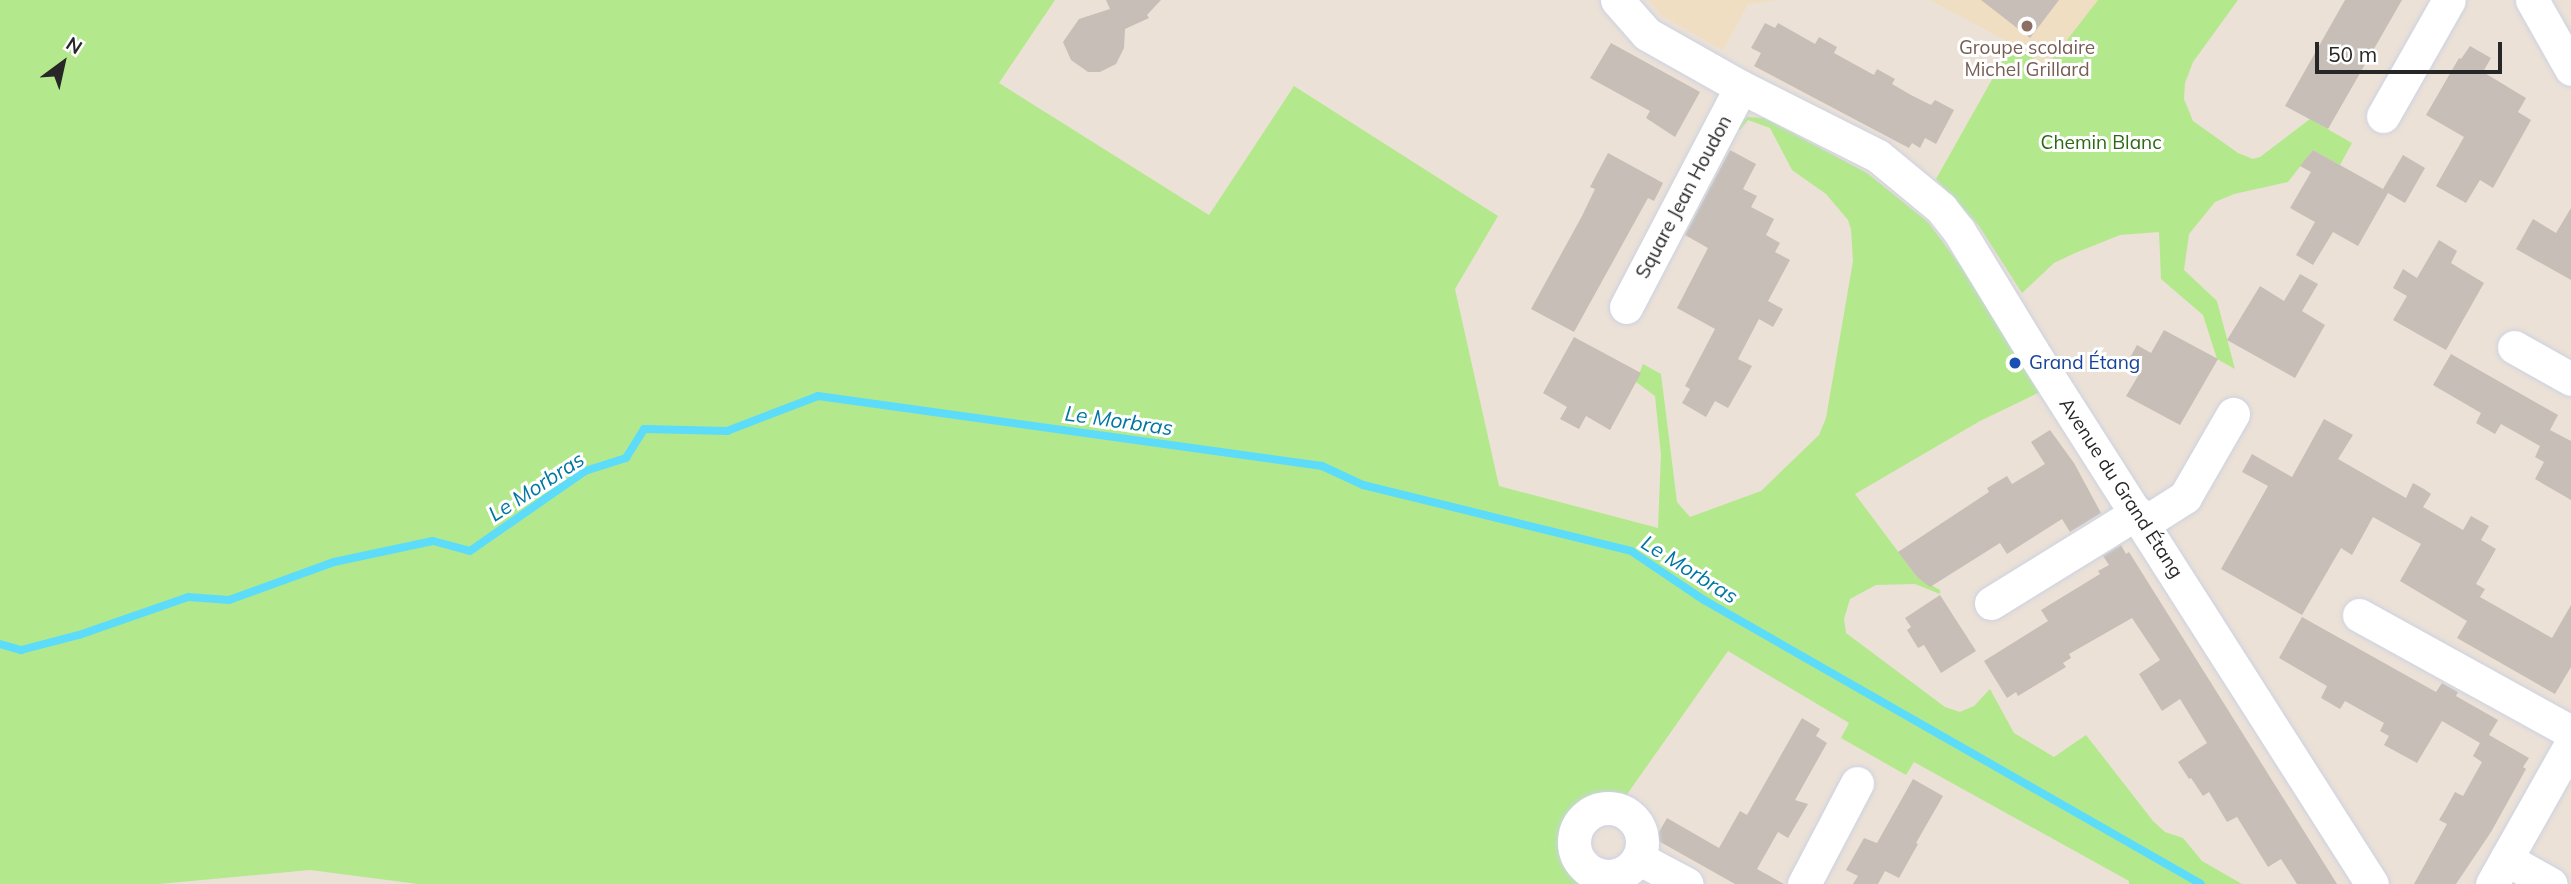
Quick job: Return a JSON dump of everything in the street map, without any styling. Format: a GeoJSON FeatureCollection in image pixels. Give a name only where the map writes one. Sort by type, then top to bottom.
{"type":"FeatureCollection","features":[{"type":"Feature","properties":{"kind":"street","name":"Avenue du Grand Étang"},"geometry":{"type":"LineString","coordinates":[[1617,0],[1647,34],[1741,87],[1878,156],[1941,208],[1959,231],[2031,349],[2372,884]]}},
{"type":"Feature","properties":{"kind":"street"},"geometry":{"type":"LineString","coordinates":[[2383,116],[2449,0]]}},
{"type":"Feature","properties":{"kind":"street"},"geometry":{"type":"LineString","coordinates":[[2532,0],[2571,69]]}},
{"type":"Feature","properties":{"kind":"street","name":"Square Jean Houdon"},"geometry":{"type":"LineString","coordinates":[[1626,307],[1741,87]]}},
{"type":"Feature","properties":{"kind":"street"},"geometry":{"type":"LineString","coordinates":[[2514,347],[2571,379]]}},
{"type":"Feature","properties":{"kind":"street"},"geometry":{"type":"LineString","coordinates":[[1992,603],[2141,518],[2185,497],[2233,414]]}},
{"type":"Feature","properties":{"kind":"street"},"geometry":{"type":"LineString","coordinates":[[2359,615],[2571,732]]}},
{"type":"Feature","properties":{"kind":"street"},"geometry":{"type":"LineString","coordinates":[[2551,884],[2499,872],[2571,744]]}},
{"type":"Feature","properties":{"kind":"street"},"geometry":{"type":"LineString","coordinates":[[1804,884],[1857,783]]}},
{"type":"Feature","properties":{"kind":"street"},"geometry":{"type":"LineString","coordinates":[[1639,858],[1687,884]]}},
{"type":"Feature","properties":{"kind":"shaded area"},"geometry":{"type":"Polygon","coordinates":[[[1649,0],[1779,0],[1748,4],[1723,50],[1662,16],[1649,0]]]}},
{"type":"Feature","properties":{"kind":"shaded area","name":"Groupe scolaire Michel Grillard"},"geometry":{"type":"Polygon","coordinates":[[[1930,0],[2098,0],[2045,68],[2012,44],[1930,0]]]}},
{"type":"Feature","properties":{"kind":"green space"},"geometry":{"type":"Polygon","coordinates":[[[0,0],[1055,0],[999,83],[1209,215],[1294,86],[1498,216],[1455,289],[1499,486],[1658,528],[1661,455],[1655,396],[1636,382],[1643,364],[1661,374],[1677,502],[1690,517],[1761,491],[1819,435],[1826,418],[1853,261],[1851,229],[1848,220],[1826,194],[1792,170],[1770,128],[1748,120],[1740,130],[1736,127],[1747,117],[1764,118],[1867,173],[1928,222],[1966,273],[2040,392],[1980,421],[1855,494],[1917,577],[1940,590],[1940,594],[1915,584],[1876,585],[1850,599],[1844,619],[1846,633],[1945,707],[1960,712],[1974,706],[1990,689],[2014,733],[2054,757],[2086,735],[2153,821],[2165,832],[2183,838],[2202,861],[2242,884],[2129,884],[2129,881],[1914,762],[1906,775],[1841,738],[1849,723],[1728,651],[1623,800],[1610,797],[1592,800],[1571,815],[1563,834],[1564,856],[1574,873],[1590,884],[418,884],[310,870],[159,884],[0,884],[0,0]]]}},
{"type":"Feature","properties":{"kind":"green space","name":"Chemin Blanc"},"geometry":{"type":"Polygon","coordinates":[[[2098,0],[2238,0],[2193,62],[2185,83],[2184,99],[2193,121],[2238,153],[2253,159],[2260,157],[2310,119],[2352,143],[2340,165],[2313,150],[2288,182],[2234,194],[2215,202],[2189,234],[2184,270],[2217,301],[2235,369],[2217,359],[2203,315],[2161,279],[2159,232],[2120,235],[2075,253],[2054,263],[2022,293],[1979,226],[1936,179],[2012,44],[2046,67],[2098,0]]]}},
{"type":"Feature","properties":{"kind":"building"},"geometry":{"type":"Polygon","coordinates":[[[1106,0],[1161,0],[1147,15],[1149,18],[1125,29],[1124,48],[1116,64],[1100,72],[1088,72],[1071,60],[1063,42],[1079,19],[1110,9],[1106,0]]]}},
{"type":"Feature","properties":{"kind":"building"},"geometry":{"type":"Polygon","coordinates":[[[1981,0],[2059,0],[2030,38],[1981,0]]]}},
{"type":"Feature","properties":{"kind":"building"},"geometry":{"type":"Polygon","coordinates":[[[2345,0],[2402,0],[2328,129],[2285,106],[2345,0]]]}},
{"type":"Feature","properties":{"kind":"building"},"geometry":{"type":"Polygon","coordinates":[[[1765,23],[1775,28],[1778,23],[1815,44],[1819,37],[1837,47],[1834,53],[1874,75],[1877,69],[1895,79],[1892,84],[1911,95],[1931,105],[1935,100],[1954,110],[1936,144],[1925,138],[1920,148],[1912,143],[1909,148],[1754,66],[1761,53],[1751,48],[1765,23]]]}},
{"type":"Feature","properties":{"kind":"building"},"geometry":{"type":"Polygon","coordinates":[[[1611,43],[1700,92],[1675,137],[1646,118],[1650,111],[1590,78],[1611,43]]]}},
{"type":"Feature","properties":{"kind":"building"},"geometry":{"type":"Polygon","coordinates":[[[2470,46],[2491,58],[2483,72],[2526,98],[2518,112],[2531,120],[2493,188],[2480,180],[2466,203],[2436,186],[2464,137],[2426,115],[2459,58],[2461,59],[2470,46]]]}},
{"type":"Feature","properties":{"kind":"building"},"geometry":{"type":"Polygon","coordinates":[[[1730,150],[1756,164],[1743,189],[1757,196],[1751,207],[1774,219],[1766,235],[1780,243],[1775,252],[1790,260],[1768,301],[1783,309],[1773,327],[1759,319],[1738,359],[1752,366],[1728,408],[1715,401],[1706,417],[1682,403],[1690,389],[1685,386],[1715,329],[1677,308],[1708,248],[1685,235],[1730,150]]]}},
{"type":"Feature","properties":{"kind":"building"},"geometry":{"type":"Polygon","coordinates":[[[2313,150],[2383,189],[2403,155],[2425,168],[2405,203],[2388,193],[2358,246],[2333,232],[2313,265],[2296,255],[2315,222],[2290,208],[2311,172],[2300,166],[2313,150]]]}},
{"type":"Feature","properties":{"kind":"building"},"geometry":{"type":"Polygon","coordinates":[[[1608,153],[1663,183],[1654,201],[1648,198],[1574,332],[1531,309],[1582,216],[1595,189],[1590,187],[1608,153]]]}},
{"type":"Feature","properties":{"kind":"building"},"geometry":{"type":"Polygon","coordinates":[[[2571,208],[2571,280],[2516,249],[2533,219],[2556,233],[2571,208]]]}},
{"type":"Feature","properties":{"kind":"building"},"geometry":{"type":"Polygon","coordinates":[[[2439,240],[2457,251],[2451,263],[2484,283],[2446,350],[2393,320],[2407,296],[2393,288],[2403,269],[2417,278],[2439,240]]]}},
{"type":"Feature","properties":{"kind":"building"},"geometry":{"type":"Polygon","coordinates":[[[2300,274],[2318,284],[2302,311],[2325,325],[2295,378],[2227,340],[2260,286],[2284,301],[2300,274]]]}},
{"type":"Feature","properties":{"kind":"building"},"geometry":{"type":"Polygon","coordinates":[[[2164,330],[2218,359],[2180,425],[2126,396],[2141,371],[2127,363],[2137,345],[2151,353],[2164,330]]]}},
{"type":"Feature","properties":{"kind":"building"},"geometry":{"type":"Polygon","coordinates":[[[1574,337],[1641,373],[1610,430],[1586,416],[1579,429],[1560,419],[1567,407],[1543,393],[1574,337]]]}},
{"type":"Feature","properties":{"kind":"building"},"geometry":{"type":"Polygon","coordinates":[[[2451,354],[2558,415],[2550,430],[2571,441],[2571,500],[2535,479],[2544,462],[2535,457],[2540,446],[2501,424],[2495,434],[2476,423],[2481,413],[2433,385],[2451,354]]]}},
{"type":"Feature","properties":{"kind":"building"},"geometry":{"type":"Polygon","coordinates":[[[2324,419],[2353,435],[2338,459],[2406,498],[2413,483],[2424,489],[2431,494],[2423,507],[2463,530],[2471,516],[2489,526],[2481,540],[2496,549],[2476,584],[2485,589],[2480,597],[2552,638],[2571,605],[2571,667],[2555,694],[2457,638],[2467,621],[2400,581],[2421,544],[2373,517],[2352,555],[2341,548],[2302,615],[2221,569],[2268,486],[2242,472],[2252,454],[2292,477],[2324,419]]]}},
{"type":"Feature","properties":{"kind":"building"},"geometry":{"type":"Polygon","coordinates":[[[2050,430],[2074,463],[2101,513],[2070,532],[2062,519],[2007,554],[2000,543],[1930,587],[1917,577],[1898,552],[1989,492],[1987,488],[2007,476],[2012,484],[2045,464],[2031,442],[2050,430]]]}},
{"type":"Feature","properties":{"kind":"building"},"geometry":{"type":"Polygon","coordinates":[[[2121,545],[2126,554],[2129,552],[2337,884],[2297,884],[2281,859],[2268,867],[2237,817],[2227,822],[2209,792],[2203,796],[2191,778],[2189,779],[2178,762],[2207,743],[2180,699],[2162,711],[2139,674],[2160,660],[2132,618],[2069,654],[2071,658],[2063,663],[2066,667],[2018,696],[2016,692],[2007,698],[1984,661],[2048,621],[2041,610],[2100,574],[2098,571],[2109,565],[2103,556],[2121,545]]]}},
{"type":"Feature","properties":{"kind":"building"},"geometry":{"type":"Polygon","coordinates":[[[1940,595],[1976,651],[1941,673],[1924,645],[1918,648],[1907,630],[1911,627],[1905,618],[1940,595]]]}},
{"type":"Feature","properties":{"kind":"building"},"geometry":{"type":"Polygon","coordinates":[[[2302,617],[2436,692],[2442,683],[2458,692],[2456,696],[2498,720],[2489,735],[2529,758],[2523,767],[2526,769],[2491,832],[2456,884],[2414,884],[2447,824],[2439,820],[2455,792],[2463,796],[2482,762],[2473,756],[2480,743],[2442,721],[2417,763],[2384,745],[2389,736],[2380,731],[2384,723],[2345,701],[2340,709],[2321,698],[2327,686],[2279,658],[2302,617]]]}},
{"type":"Feature","properties":{"kind":"building"},"geometry":{"type":"Polygon","coordinates":[[[1802,718],[1820,729],[1816,736],[1827,743],[1795,800],[1808,804],[1788,838],[1778,832],[1757,869],[1784,884],[1735,884],[1655,839],[1667,818],[1719,848],[1740,811],[1747,815],[1802,718]]]}},
{"type":"Feature","properties":{"kind":"building"},"geometry":{"type":"Polygon","coordinates":[[[1913,779],[1943,796],[1899,878],[1885,871],[1878,884],[1853,884],[1858,876],[1846,870],[1864,838],[1877,843],[1913,779]]]}},
{"type":"Feature","properties":{"kind":"waterway","name":"Le Morbras"},"geometry":{"type":"LineString","coordinates":[[0,644],[21,650],[79,635],[188,597],[229,600],[334,562],[433,541],[470,551],[585,471],[626,458],[644,429],[727,431],[818,396],[1322,466],[1363,485],[1631,551],[1704,600],[2201,884]]}},
{"type":"Feature","properties":{"kind":"place","name":"Groupe scolaire Michel Grillard"},"geometry":{"type":"Point","coordinates":[2027,26]}},
{"type":"Feature","properties":{"kind":"place","name":"Grand Étang"},"geometry":{"type":"Point","coordinates":[2015,363]}}]}
